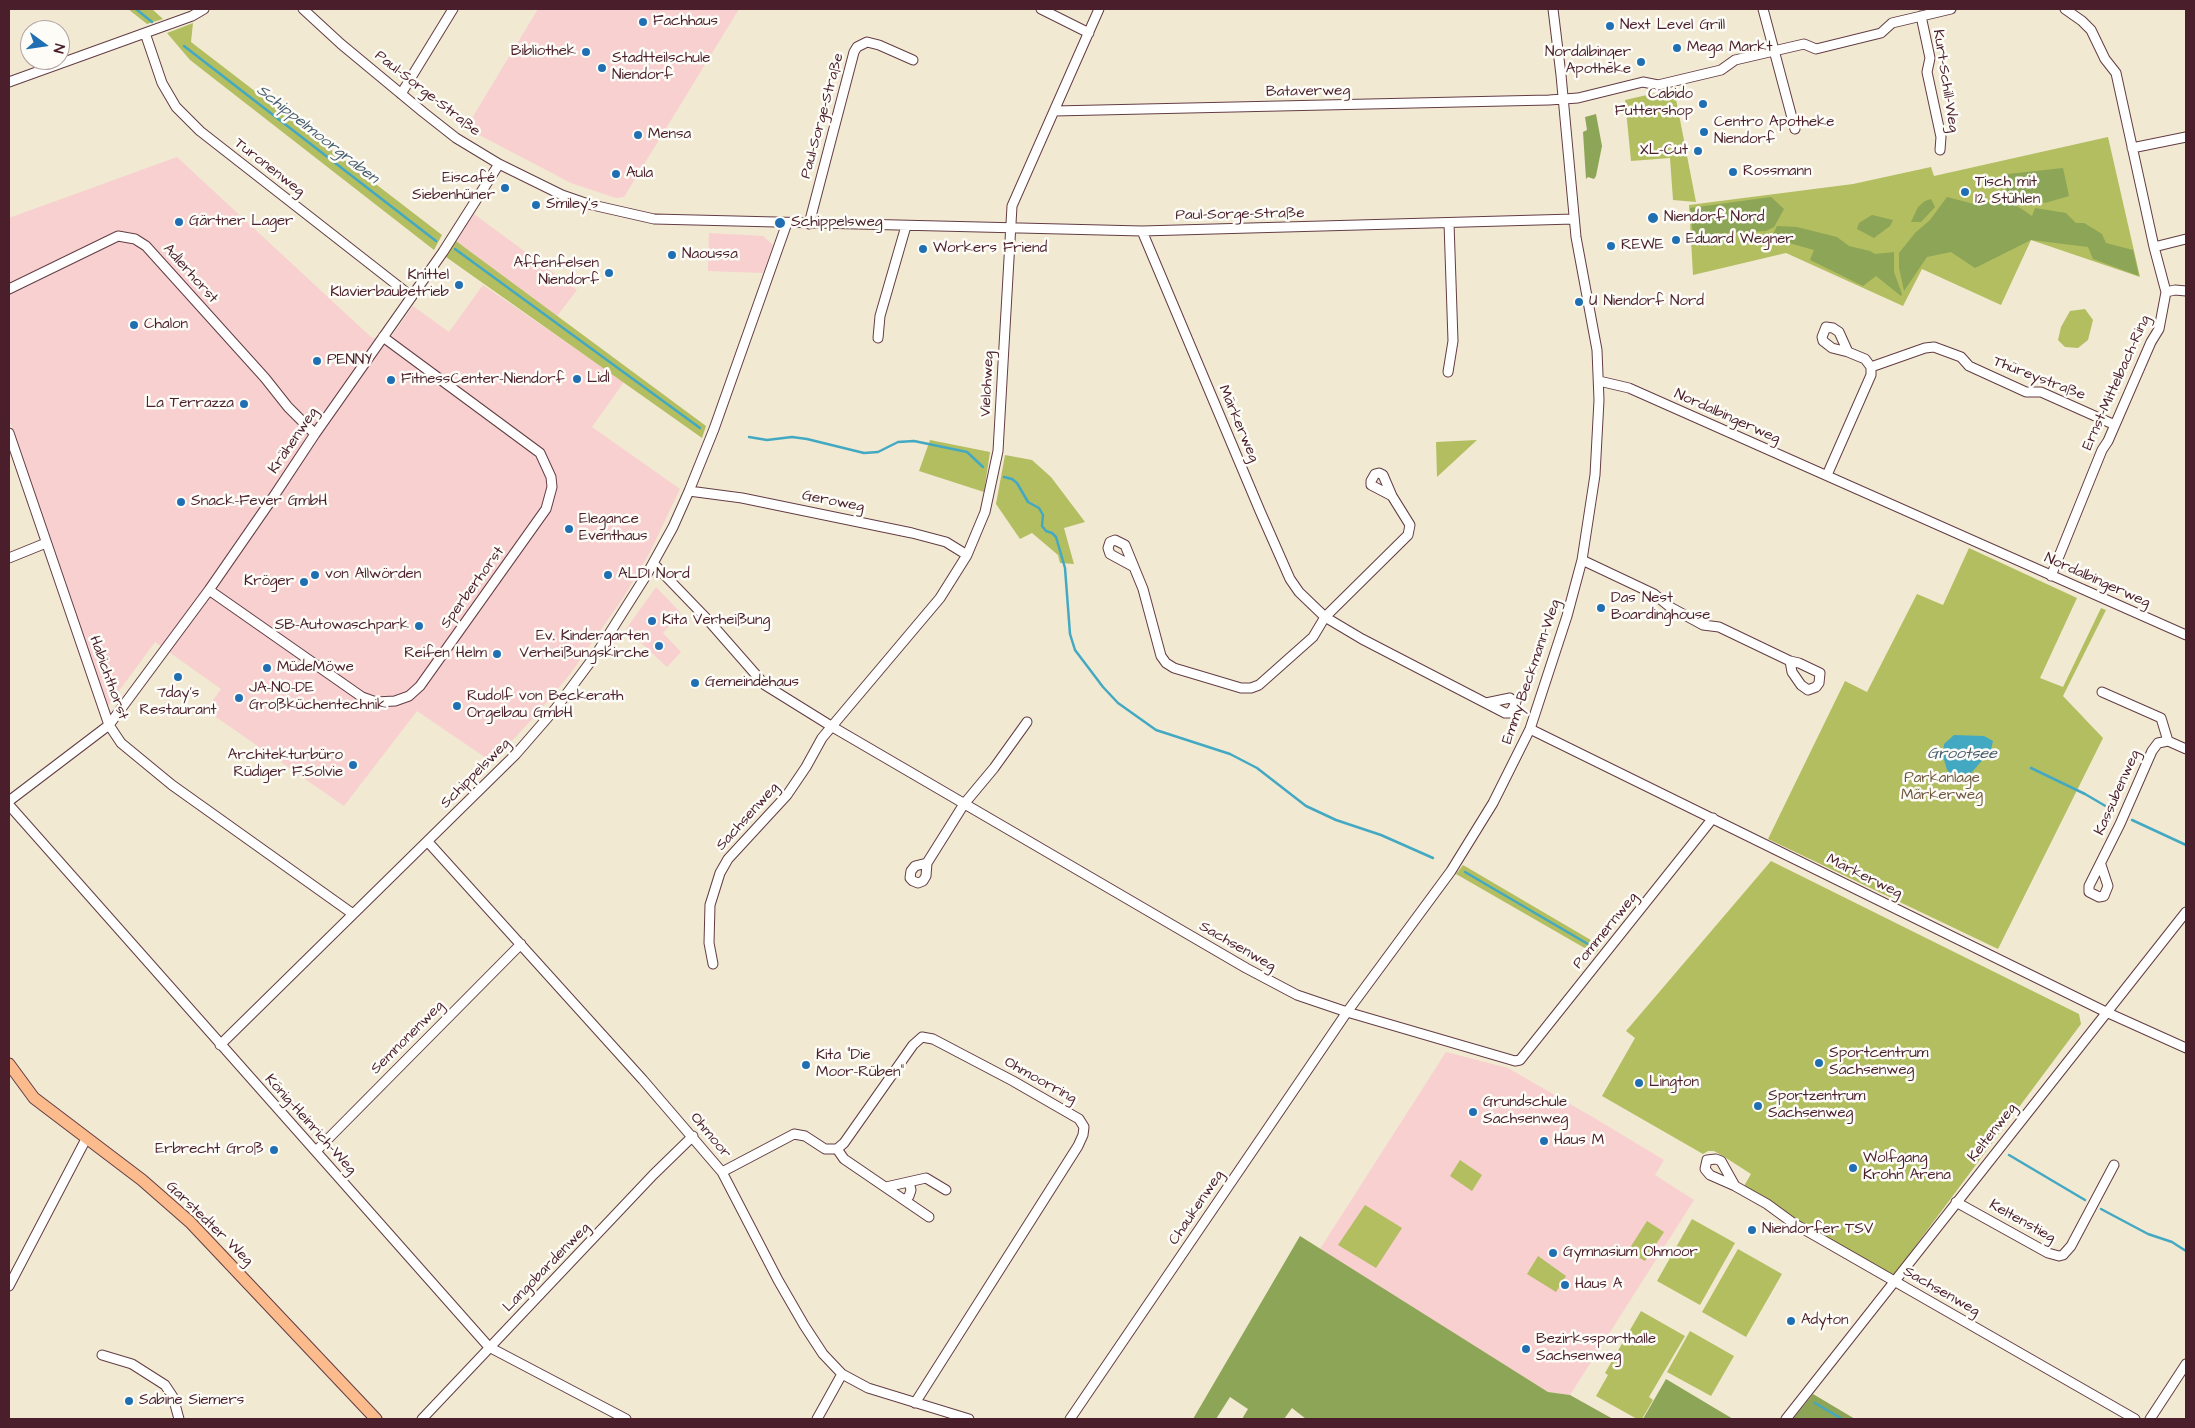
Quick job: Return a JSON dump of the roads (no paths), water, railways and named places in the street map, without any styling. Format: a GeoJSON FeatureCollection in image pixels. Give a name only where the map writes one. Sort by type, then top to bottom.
{"type":"FeatureCollection","features":[{"type":"Feature","properties":{"kind":"main road","name":"Garstedter Weg"},"geometry":{"type":"LineString","coordinates":[[9,1064],[34,1098],[142,1180],[190,1222],[376,1419]]}},
{"type":"Feature","properties":{"kind":"street"},"geometry":{"type":"LineString","coordinates":[[9,82],[192,16],[204,9]]}},
{"type":"Feature","properties":{"kind":"street","name":"Paul-Sorge-Straße"},"geometry":{"type":"LineString","coordinates":[[303,9],[341,44],[456,138],[499,164],[562,195],[588,204],[634,215],[673,220],[1142,231],[1574,219]]}},
{"type":"Feature","properties":{"kind":"street"},"geometry":{"type":"LineString","coordinates":[[401,94],[453,9]]}},
{"type":"Feature","properties":{"kind":"street"},"geometry":{"type":"LineString","coordinates":[[1041,9],[1088,33]]}},
{"type":"Feature","properties":{"kind":"street","name":"Vielohweg"},"geometry":{"type":"LineString","coordinates":[[831,726],[935,604],[967,555],[986,512],[997,456],[1009,228],[1012,206],[1099,9]]}},
{"type":"Feature","properties":{"kind":"street"},"geometry":{"type":"LineString","coordinates":[[1553,9],[1577,246],[1594,332],[1599,381]]}},
{"type":"Feature","properties":{"kind":"street"},"geometry":{"type":"LineString","coordinates":[[1763,9],[1795,129]]}},
{"type":"Feature","properties":{"kind":"street"},"geometry":{"type":"LineString","coordinates":[[1563,99],[1578,98],[1643,82],[1658,85],[1722,70],[1735,60],[1804,44],[1816,48],[1881,33],[1892,23],[1951,9]]}},
{"type":"Feature","properties":{"kind":"street","name":"Ernst-Mittelbach-Ring"},"geometry":{"type":"LineString","coordinates":[[2051,576],[2074,515],[2151,342],[2159,329],[2166,292],[2154,247],[2116,73],[2105,59],[2091,30],[2065,9]]}},
{"type":"Feature","properties":{"kind":"street","name":"Kurt-Schill-Weg"},"geometry":{"type":"LineString","coordinates":[[1921,16],[1930,58],[1927,72],[1941,136],[1940,150]]}},
{"type":"Feature","properties":{"kind":"street","name":"Turonenweg"},"geometry":{"type":"LineString","coordinates":[[145,33],[162,83],[176,107],[194,125],[411,296]]}},
{"type":"Feature","properties":{"kind":"street","name":"Paul-Sorge-Straße"},"geometry":{"type":"LineString","coordinates":[[810,224],[854,52],[857,47],[867,42],[879,45],[913,60]]}},
{"type":"Feature","properties":{"kind":"street","name":"Bataverweg"},"geometry":{"type":"LineString","coordinates":[[1054,110],[1563,99]]}},
{"type":"Feature","properties":{"kind":"street"},"geometry":{"type":"LineString","coordinates":[[2132,148],[2186,137]]}},
{"type":"Feature","properties":{"kind":"street","name":"Krähenweg"},"geometry":{"type":"LineString","coordinates":[[9,801],[109,725],[209,590],[315,434],[449,244],[499,164]]}},
{"type":"Feature","properties":{"kind":"street","name":"Schippelsweg"},"geometry":{"type":"LineString","coordinates":[[220,1045],[516,754],[556,708],[597,652],[653,563],[689,491],[716,424],[786,223]]}},
{"type":"Feature","properties":{"kind":"street"},"geometry":{"type":"LineString","coordinates":[[1448,372],[1453,341],[1450,223]]}},
{"type":"Feature","properties":{"kind":"street"},"geometry":{"type":"LineString","coordinates":[[878,338],[880,316],[906,226]]}},
{"type":"Feature","properties":{"kind":"street","name":"Märkerweg"},"geometry":{"type":"LineString","coordinates":[[1142,231],[1260,511],[1290,578],[1308,603],[1325,617],[1362,639],[1486,703]]}},
{"type":"Feature","properties":{"kind":"street","name":"Adlerhorst"},"geometry":{"type":"LineString","coordinates":[[9,289],[118,236],[136,239],[146,246],[265,378],[288,407],[315,434]]}},
{"type":"Feature","properties":{"kind":"street"},"geometry":{"type":"LineString","coordinates":[[2154,247],[2186,239]]}},
{"type":"Feature","properties":{"kind":"street"},"geometry":{"type":"LineString","coordinates":[[2166,292],[2186,290]]}},
{"type":"Feature","properties":{"kind":"street","name":"Sperberhorst"},"geometry":{"type":"LineString","coordinates":[[209,590],[362,697],[376,702],[395,701],[409,696],[420,686],[546,509],[552,487],[551,477],[540,453],[383,337]]}},
{"type":"Feature","properties":{"kind":"street","name":"Thüreystraße"},"geometry":{"type":"LineString","coordinates":[[1871,367],[1919,350],[1934,347],[1961,357],[1969,366],[2026,392],[2041,392],[2115,424]]}},
{"type":"Feature","properties":{"kind":"street"},"geometry":{"type":"LineString","coordinates":[[1827,476],[1871,375],[1871,367],[1865,359],[1848,352]]}},
{"type":"Feature","properties":{"kind":"street","name":"Nordalbingerweg"},"geometry":{"type":"LineString","coordinates":[[1599,381],[1629,388],[2186,635]]}},
{"type":"Feature","properties":{"kind":"street","name":"Emmy-Beckmann-Weg"},"geometry":{"type":"LineString","coordinates":[[1347,1012],[1451,870],[1493,803],[1530,729],[1567,616],[1582,560],[1595,475],[1599,381]]}},
{"type":"Feature","properties":{"kind":"street","name":"Habichthorst"},"geometry":{"type":"LineString","coordinates":[[9,433],[109,725],[121,743],[144,764],[354,914]]}},
{"type":"Feature","properties":{"kind":"street","name":"Geroweg"},"geometry":{"type":"LineString","coordinates":[[689,491],[742,498],[912,533],[946,542],[967,555]]}},
{"type":"Feature","properties":{"kind":"street"},"geometry":{"type":"LineString","coordinates":[[1134,567],[1143,589],[1160,656],[1166,663],[1174,668],[1241,688],[1251,688],[1259,685],[1313,637],[1325,617],[1408,535],[1410,525],[1392,496]]}},
{"type":"Feature","properties":{"kind":"street"},"geometry":{"type":"LineString","coordinates":[[9,558],[46,544]]}},
{"type":"Feature","properties":{"kind":"street"},"geometry":{"type":"LineString","coordinates":[[1582,560],[1654,594],[1670,607],[1703,625],[1720,627],[1790,661]]}},
{"type":"Feature","properties":{"kind":"street","name":"Sachsenweg"},"geometry":{"type":"LineString","coordinates":[[653,563],[708,620],[765,686],[1279,987],[1347,1012],[1520,1060]]}},
{"type":"Feature","properties":{"kind":"street"},"geometry":{"type":"LineString","coordinates":[[2102,692],[2161,718],[2168,741],[2186,749]]}},
{"type":"Feature","properties":{"kind":"street"},"geometry":{"type":"LineString","coordinates":[[927,863],[964,804],[994,768],[1027,722]]}},
{"type":"Feature","properties":{"kind":"street","name":"Sachsenweg"},"geometry":{"type":"LineString","coordinates":[[713,964],[709,920],[712,897],[720,873],[740,844],[777,807],[796,784],[822,738],[831,726]]}},
{"type":"Feature","properties":{"kind":"street","name":"Märkerweg"},"geometry":{"type":"LineString","coordinates":[[1530,729],[2106,1012],[2186,1048]]}},
{"type":"Feature","properties":{"kind":"street","name":"Kassubenweg"},"geometry":{"type":"LineString","coordinates":[[2101,865],[2152,751],[2158,743],[2168,741]]}},
{"type":"Feature","properties":{"kind":"street","name":"König-Heinrich-Weg"},"geometry":{"type":"LineString","coordinates":[[9,805],[489,1347],[626,1419]]}},
{"type":"Feature","properties":{"kind":"street","name":"Pommernweg"},"geometry":{"type":"LineString","coordinates":[[1520,1060],[1713,818]]}},
{"type":"Feature","properties":{"kind":"street","name":"Ohmoor"},"geometry":{"type":"LineString","coordinates":[[428,842],[521,944],[722,1172],[755,1239],[804,1326],[823,1354],[842,1374],[868,1388],[969,1419]]}},
{"type":"Feature","properties":{"kind":"street","name":"Keltenweg"},"geometry":{"type":"LineString","coordinates":[[1786,1419],[2186,912]]}},
{"type":"Feature","properties":{"kind":"street","name":"Semnonenweg"},"geometry":{"type":"LineString","coordinates":[[316,1151],[521,944]]}},
{"type":"Feature","properties":{"kind":"street","name":"Chaukenweg"},"geometry":{"type":"LineString","coordinates":[[1070,1419],[1347,1012]]}},
{"type":"Feature","properties":{"kind":"street","name":"Ohmoorring"},"geometry":{"type":"LineString","coordinates":[[837,1149],[844,1143],[913,1045],[922,1038],[933,1039],[1018,1083],[1079,1119],[1084,1127],[1083,1135],[1073,1154],[915,1403]]}},
{"type":"Feature","properties":{"kind":"street"},"geometry":{"type":"LineString","coordinates":[[722,1172],[794,1134],[805,1136],[825,1149],[837,1149],[844,1159],[929,1217]]}},
{"type":"Feature","properties":{"kind":"street","name":"Langobardenweg"},"geometry":{"type":"LineString","coordinates":[[422,1419],[692,1136]]}},
{"type":"Feature","properties":{"kind":"street"},"geometry":{"type":"LineString","coordinates":[[9,1286],[86,1139]]}},
{"type":"Feature","properties":{"kind":"street","name":"Keltenstieg"},"geometry":{"type":"LineString","coordinates":[[1956,1202],[2048,1253],[2058,1256],[2063,1255],[2071,1246],[2114,1165]]}},
{"type":"Feature","properties":{"kind":"street"},"geometry":{"type":"LineString","coordinates":[[886,1187],[926,1178],[946,1190]]}},
{"type":"Feature","properties":{"kind":"street"},"geometry":{"type":"LineString","coordinates":[[905,1200],[911,1190],[909,1182]]}},
{"type":"Feature","properties":{"kind":"street","name":"Sachsenweg"},"geometry":{"type":"LineString","coordinates":[[1735,1186],[1767,1204],[1793,1224],[2135,1419]]}},
{"type":"Feature","properties":{"kind":"street"},"geometry":{"type":"LineString","coordinates":[[102,1355],[132,1364],[165,1385],[173,1397],[180,1419]]}},
{"type":"Feature","properties":{"kind":"street"},"geometry":{"type":"LineString","coordinates":[[2150,1419],[2186,1364]]}},
{"type":"Feature","properties":{"kind":"street"},"geometry":{"type":"LineString","coordinates":[[817,1419],[842,1374]]}},
{"type":"Feature","properties":{"kind":"water","name":"Grootsee"},"geometry":{"type":"Polygon","coordinates":[[[1954,735],[1984,736],[1993,741],[1991,750],[1967,778],[1959,780],[1955,779],[1947,770],[1943,756],[1944,744],[1954,735]]]}},
{"type":"Feature","properties":{"kind":"waterway","name":"Schippelmoorgraben"},"geometry":{"type":"LineString","coordinates":[[136,9],[152,22]]}},
{"type":"Feature","properties":{"kind":"waterway","name":"Schippelmoorgraben"},"geometry":{"type":"LineString","coordinates":[[184,46],[436,241]]}},
{"type":"Feature","properties":{"kind":"waterway","name":"Schippelmoorgraben"},"geometry":{"type":"LineString","coordinates":[[455,249],[700,428]]}},
{"type":"Feature","properties":{"kind":"waterway","name":"Schippelmoorgraben"},"geometry":{"type":"LineString","coordinates":[[749,437],[767,440],[792,437],[807,439],[864,453],[878,452],[898,442],[914,441],[967,452],[983,467]]}},
{"type":"Feature","properties":{"kind":"waterway","name":"Schippelmoorgraben"},"geometry":{"type":"LineString","coordinates":[[1004,477],[1012,479],[1017,483],[1028,502],[1039,508],[1043,515],[1042,526],[1056,537],[1065,568],[1070,634],[1075,650],[1103,687],[1118,703],[1156,730],[1230,754],[1257,768],[1306,806],[1336,820],[1381,835],[1433,858]]}},
{"type":"Feature","properties":{"kind":"waterway"},"geometry":{"type":"LineString","coordinates":[[2031,768],[2085,794],[2114,811]]}},
{"type":"Feature","properties":{"kind":"waterway"},"geometry":{"type":"LineString","coordinates":[[2132,820],[2186,845]]}},
{"type":"Feature","properties":{"kind":"waterway","name":"Schippelmoorgraben"},"geometry":{"type":"LineString","coordinates":[[1465,872],[1593,947]]}},
{"type":"Feature","properties":{"kind":"waterway"},"geometry":{"type":"LineString","coordinates":[[2009,1155],[2085,1200]]}},
{"type":"Feature","properties":{"kind":"waterway"},"geometry":{"type":"LineString","coordinates":[[2101,1209],[2148,1234],[2172,1242],[2186,1251]]}},
{"type":"Feature","properties":{"kind":"waterway"},"geometry":{"type":"LineString","coordinates":[[1815,1403],[1842,1419]]}},
{"type":"Feature","properties":{"kind":"place","name":"Fachhaus"},"geometry":{"type":"Point","coordinates":[643,22]}},
{"type":"Feature","properties":{"kind":"place","name":"Next Level Grill"},"geometry":{"type":"Point","coordinates":[1610,26]}},
{"type":"Feature","properties":{"kind":"place","name":"Mega Markt"},"geometry":{"type":"Point","coordinates":[1677,48]}},
{"type":"Feature","properties":{"kind":"place","name":"Bibliothek"},"geometry":{"type":"Point","coordinates":[586,52]}},
{"type":"Feature","properties":{"kind":"place","name":"Nordalbinger Apotheke"},"geometry":{"type":"Point","coordinates":[1641,62]}},
{"type":"Feature","properties":{"kind":"place","name":"Stadtteilschule Niendorf"},"geometry":{"type":"Point","coordinates":[602,68]}},
{"type":"Feature","properties":{"kind":"place","name":"Cabido Futtershop"},"geometry":{"type":"Point","coordinates":[1703,104]}},
{"type":"Feature","properties":{"kind":"place","name":"Centro Apotheke Niendorf"},"geometry":{"type":"Point","coordinates":[1704,132]}},
{"type":"Feature","properties":{"kind":"place","name":"Mensa"},"geometry":{"type":"Point","coordinates":[638,135]}},
{"type":"Feature","properties":{"kind":"place","name":"XL-Cut"},"geometry":{"type":"Point","coordinates":[1698,151]}},
{"type":"Feature","properties":{"kind":"place","name":"Rossmann"},"geometry":{"type":"Point","coordinates":[1733,172]}},
{"type":"Feature","properties":{"kind":"place","name":"Aula"},"geometry":{"type":"Point","coordinates":[616,174]}},
{"type":"Feature","properties":{"kind":"place","name":"Eiscafé Siebenhüner"},"geometry":{"type":"Point","coordinates":[505,188]}},
{"type":"Feature","properties":{"kind":"place","name":"Tisch mit 12 Stühlen"},"geometry":{"type":"Point","coordinates":[1965,192]}},
{"type":"Feature","properties":{"kind":"place","name":"Smiley's"},"geometry":{"type":"Point","coordinates":[536,205]}},
{"type":"Feature","properties":{"kind":"place","name":"Niendorf Nord"},"geometry":{"type":"Point","coordinates":[1653,218]}},
{"type":"Feature","properties":{"kind":"place","name":"Gärtner Lager"},"geometry":{"type":"Point","coordinates":[179,222]}},
{"type":"Feature","properties":{"kind":"place","name":"Schippelsweg"},"geometry":{"type":"Point","coordinates":[780,223]}},
{"type":"Feature","properties":{"kind":"place","name":"Eduard Wegner"},"geometry":{"type":"Point","coordinates":[1676,240]}},
{"type":"Feature","properties":{"kind":"place","name":"REWE"},"geometry":{"type":"Point","coordinates":[1611,246]}},
{"type":"Feature","properties":{"kind":"place","name":"Workers Friend"},"geometry":{"type":"Point","coordinates":[923,249]}},
{"type":"Feature","properties":{"kind":"place","name":"Naoussa"},"geometry":{"type":"Point","coordinates":[672,255]}},
{"type":"Feature","properties":{"kind":"place","name":"Affenfelsen Niendorf"},"geometry":{"type":"Point","coordinates":[609,273]}},
{"type":"Feature","properties":{"kind":"place","name":"Knittel Klavierbaubetrieb"},"geometry":{"type":"Point","coordinates":[459,285]}},
{"type":"Feature","properties":{"kind":"place","name":"U Niendorf Nord"},"geometry":{"type":"Point","coordinates":[1579,302]}},
{"type":"Feature","properties":{"kind":"place","name":"Chalon"},"geometry":{"type":"Point","coordinates":[134,325]}},
{"type":"Feature","properties":{"kind":"place","name":"PENNY"},"geometry":{"type":"Point","coordinates":[317,361]}},
{"type":"Feature","properties":{"kind":"place","name":"Lidl"},"geometry":{"type":"Point","coordinates":[577,379]}},
{"type":"Feature","properties":{"kind":"place","name":"FitnessCenter-Niendorf"},"geometry":{"type":"Point","coordinates":[391,380]}},
{"type":"Feature","properties":{"kind":"place","name":"La Terrazza"},"geometry":{"type":"Point","coordinates":[244,404]}},
{"type":"Feature","properties":{"kind":"place","name":"Snack-Fever GmbH"},"geometry":{"type":"Point","coordinates":[181,502]}},
{"type":"Feature","properties":{"kind":"place","name":"Elegance Eventhaus"},"geometry":{"type":"Point","coordinates":[569,529]}},
{"type":"Feature","properties":{"kind":"place","name":"von Allwörden"},"geometry":{"type":"Point","coordinates":[315,575]}},
{"type":"Feature","properties":{"kind":"place","name":"ALDI Nord"},"geometry":{"type":"Point","coordinates":[608,575]}},
{"type":"Feature","properties":{"kind":"place","name":"Kröger"},"geometry":{"type":"Point","coordinates":[304,582]}},
{"type":"Feature","properties":{"kind":"place","name":"Das Nest Boardinghouse"},"geometry":{"type":"Point","coordinates":[1601,608]}},
{"type":"Feature","properties":{"kind":"place","name":"Kita Verheißung"},"geometry":{"type":"Point","coordinates":[652,621]}},
{"type":"Feature","properties":{"kind":"place","name":"SB-Autowaschpark"},"geometry":{"type":"Point","coordinates":[419,626]}},
{"type":"Feature","properties":{"kind":"place","name":"Ev. Kindergarten Verheißungskirche"},"geometry":{"type":"Point","coordinates":[659,646]}},
{"type":"Feature","properties":{"kind":"place","name":"Reifen Helm"},"geometry":{"type":"Point","coordinates":[497,654]}},
{"type":"Feature","properties":{"kind":"place","name":"MüdeMöwe"},"geometry":{"type":"Point","coordinates":[267,668]}},
{"type":"Feature","properties":{"kind":"place","name":"7day's Restaurant"},"geometry":{"type":"Point","coordinates":[178,677]}},
{"type":"Feature","properties":{"kind":"place","name":"Gemeindehaus"},"geometry":{"type":"Point","coordinates":[695,683]}},
{"type":"Feature","properties":{"kind":"place","name":"JA-NO-DE Großküchentechnik"},"geometry":{"type":"Point","coordinates":[239,698]}},
{"type":"Feature","properties":{"kind":"place","name":"Rudolf von Beckerath Orgelbau GmbH"},"geometry":{"type":"Point","coordinates":[457,706]}},
{"type":"Feature","properties":{"kind":"place","name":"Architekturbüro Rüdiger F.Solvie"},"geometry":{"type":"Point","coordinates":[353,765]}},
{"type":"Feature","properties":{"kind":"place","name":"Sportcentrum Sachsenweg"},"geometry":{"type":"Point","coordinates":[1819,1063]}},
{"type":"Feature","properties":{"kind":"place","name":"Kita \"Die Moor-Rüben\""},"geometry":{"type":"Point","coordinates":[806,1065]}},
{"type":"Feature","properties":{"kind":"place","name":"Lington"},"geometry":{"type":"Point","coordinates":[1639,1083]}},
{"type":"Feature","properties":{"kind":"place","name":"Sportzentrum Sachsenweg"},"geometry":{"type":"Point","coordinates":[1758,1106]}},
{"type":"Feature","properties":{"kind":"place","name":"Grundschule Sachsenweg"},"geometry":{"type":"Point","coordinates":[1473,1112]}},
{"type":"Feature","properties":{"kind":"place","name":"Haus M"},"geometry":{"type":"Point","coordinates":[1544,1141]}},
{"type":"Feature","properties":{"kind":"place","name":"Erbrecht Groß"},"geometry":{"type":"Point","coordinates":[274,1150]}},
{"type":"Feature","properties":{"kind":"place","name":"Wolfgang Krohn Arena"},"geometry":{"type":"Point","coordinates":[1853,1168]}},
{"type":"Feature","properties":{"kind":"place","name":"Niendorfer TSV"},"geometry":{"type":"Point","coordinates":[1752,1230]}},
{"type":"Feature","properties":{"kind":"place","name":"Gymnasium Ohmoor"},"geometry":{"type":"Point","coordinates":[1553,1253]}},
{"type":"Feature","properties":{"kind":"place","name":"Haus A"},"geometry":{"type":"Point","coordinates":[1565,1285]}},
{"type":"Feature","properties":{"kind":"place","name":"Adyton"},"geometry":{"type":"Point","coordinates":[1791,1321]}},
{"type":"Feature","properties":{"kind":"place","name":"Bezirkssporthalle Sachsenweg"},"geometry":{"type":"Point","coordinates":[1526,1349]}},
{"type":"Feature","properties":{"kind":"place","name":"Sabine Siemers"},"geometry":{"type":"Point","coordinates":[129,1401]}},
{"type":"Feature","properties":{"kind":"park label","name":"Parkanlage Märkerweg"},"geometry":{"type":"Point","coordinates":[1942,788]}}]}
